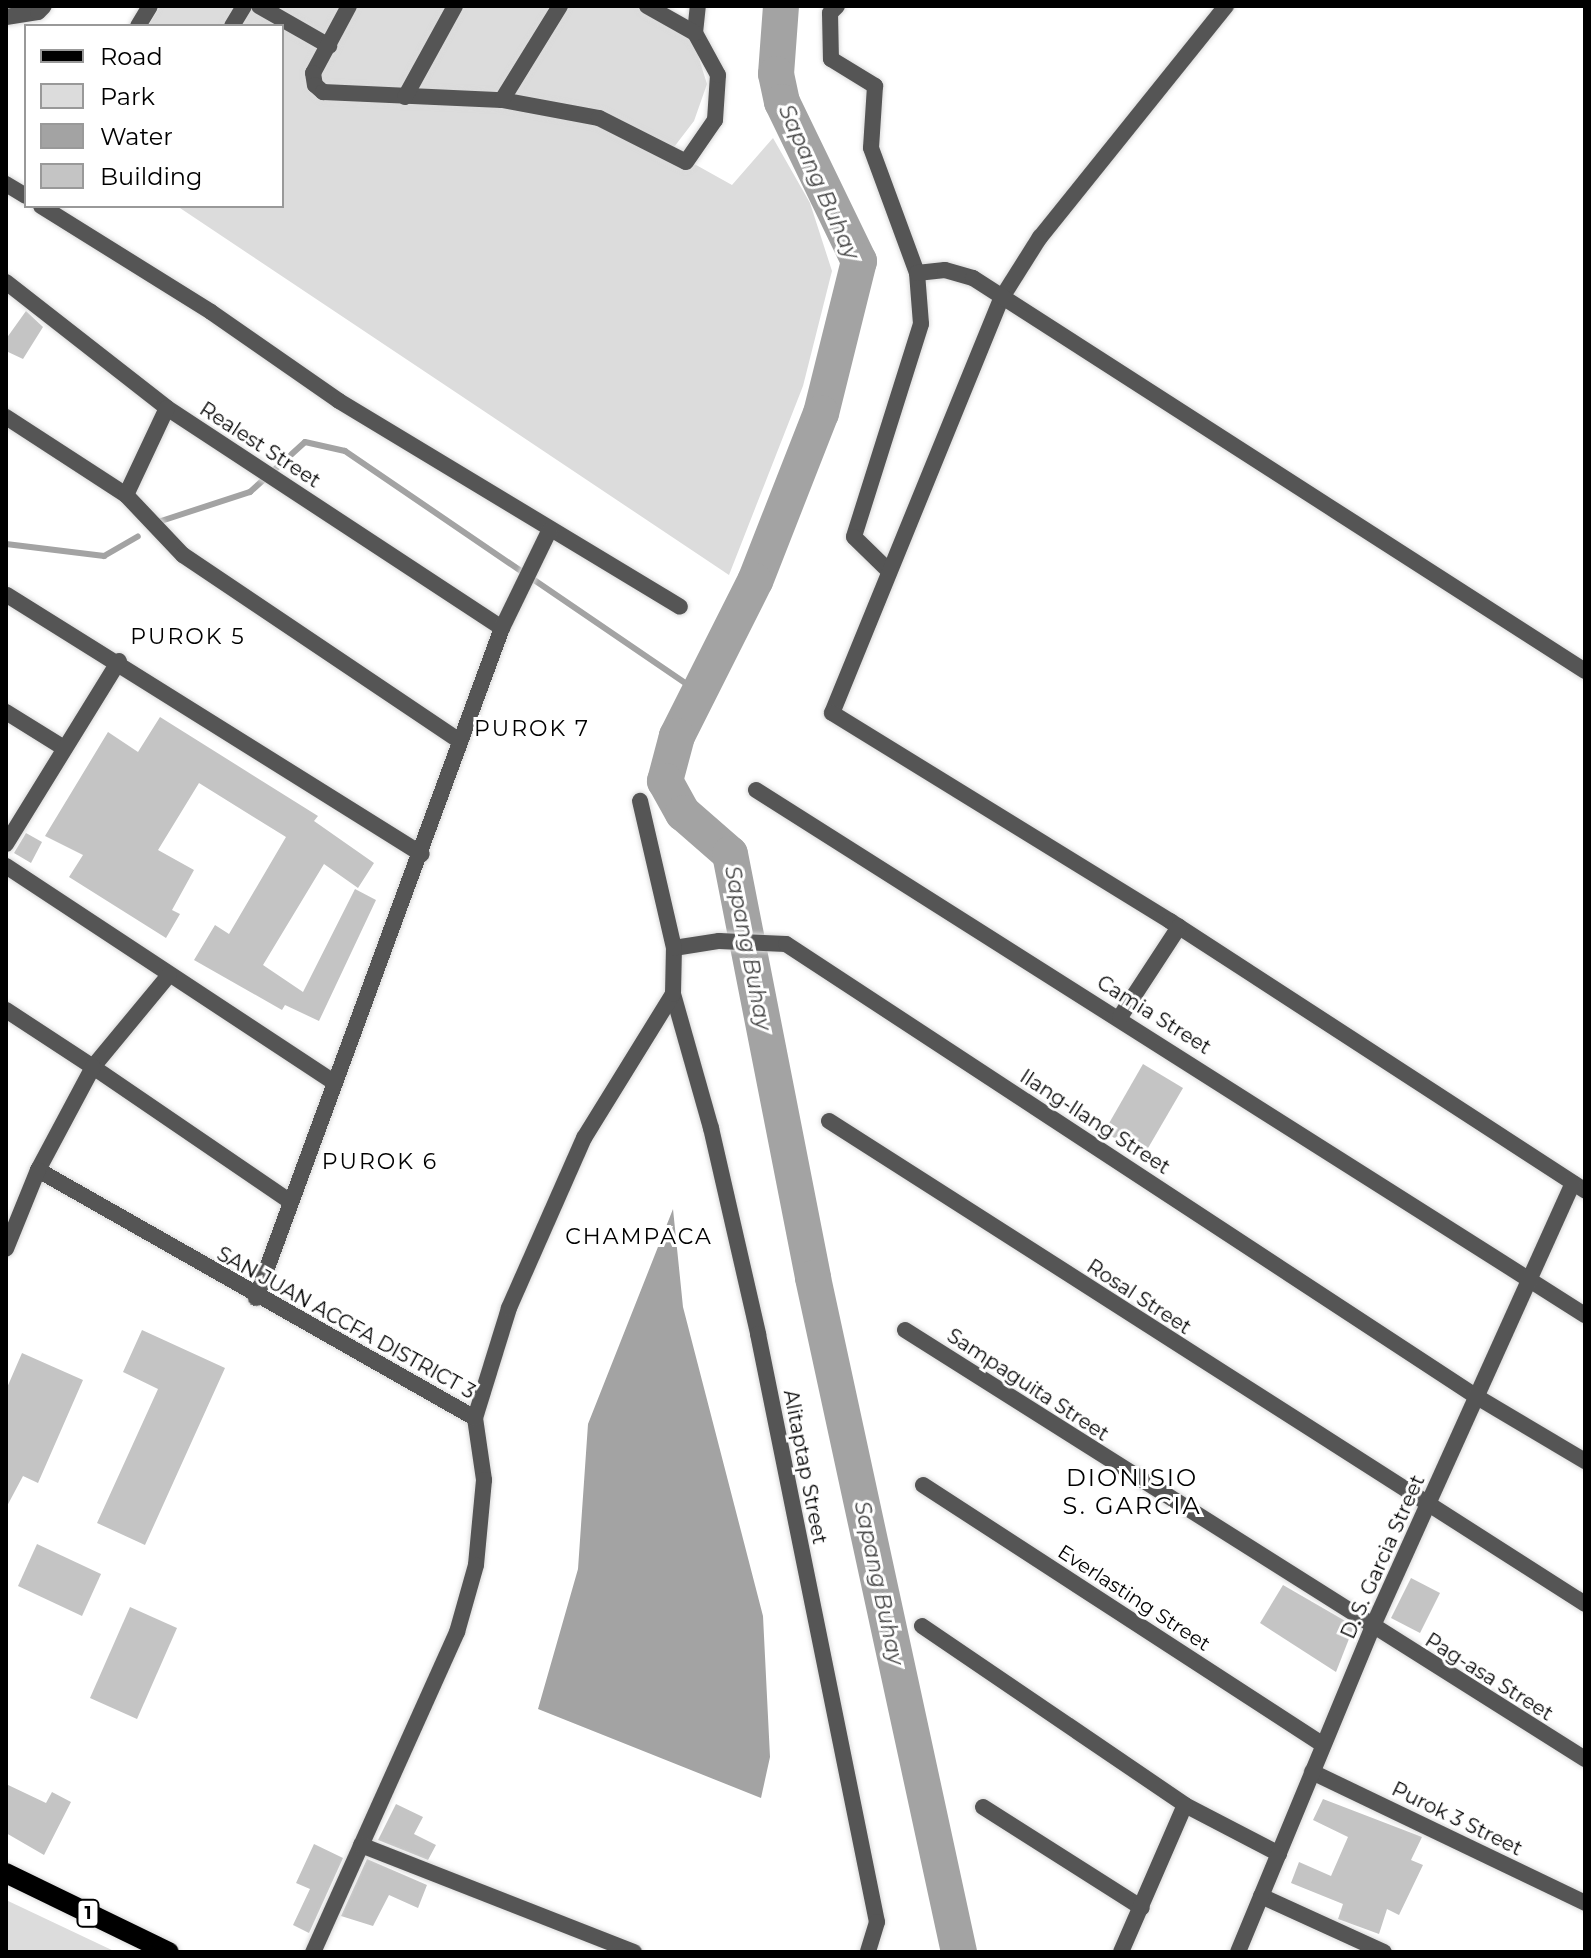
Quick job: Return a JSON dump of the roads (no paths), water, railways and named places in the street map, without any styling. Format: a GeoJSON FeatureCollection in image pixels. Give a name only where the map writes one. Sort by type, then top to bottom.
{"type":"FeatureCollection","features":[{"type":"Feature","properties":{"kind":"main road","name":"1"},"geometry":{"type":"LineString","coordinates":[[6,1873],[169,1952]]}},
{"type":"Feature","properties":{"kind":"street"},"geometry":{"type":"LineString","coordinates":[[6,17],[38,12],[44,6]]}},
{"type":"Feature","properties":{"kind":"street"},"geometry":{"type":"LineString","coordinates":[[139,24],[150,6]]}},
{"type":"Feature","properties":{"kind":"street"},"geometry":{"type":"LineString","coordinates":[[233,24],[244,6]]}},
{"type":"Feature","properties":{"kind":"street"},"geometry":{"type":"LineString","coordinates":[[259,6],[329,46]]}},
{"type":"Feature","properties":{"kind":"street"},"geometry":{"type":"LineString","coordinates":[[349,6],[313,73],[315,85],[323,92],[502,100],[599,118],[686,162],[715,120],[718,75],[695,33],[647,6]]}},
{"type":"Feature","properties":{"kind":"street"},"geometry":{"type":"LineString","coordinates":[[405,97],[455,6]]}},
{"type":"Feature","properties":{"kind":"street"},"geometry":{"type":"LineString","coordinates":[[502,100],[560,6]]}},
{"type":"Feature","properties":{"kind":"street"},"geometry":{"type":"LineString","coordinates":[[695,33],[698,6]]}},
{"type":"Feature","properties":{"kind":"street"},"geometry":{"type":"LineString","coordinates":[[837,6],[830,13],[831,59],[875,86],[871,148],[917,273],[921,324],[854,537],[889,571]]}},
{"type":"Feature","properties":{"kind":"street"},"geometry":{"type":"LineString","coordinates":[[1226,6],[1040,237],[1001,299],[832,713],[1179,927],[1579,1187]]}},
{"type":"Feature","properties":{"kind":"street"},"geometry":{"type":"LineString","coordinates":[[6,184],[24,195]]}},
{"type":"Feature","properties":{"kind":"street"},"geometry":{"type":"LineString","coordinates":[[44,208],[549,531],[680,607]]}},
{"type":"Feature","properties":{"kind":"street"},"geometry":{"type":"LineString","coordinates":[[917,273],[945,270],[973,278],[1001,299],[1585,671]]}},
{"type":"Feature","properties":{"kind":"street","name":"Realest Street"},"geometry":{"type":"LineString","coordinates":[[6,282],[167,408],[502,628]]}},
{"type":"Feature","properties":{"kind":"street"},"geometry":{"type":"LineString","coordinates":[[126,495],[167,408]]}},
{"type":"Feature","properties":{"kind":"street"},"geometry":{"type":"LineString","coordinates":[[6,417],[126,495],[183,555],[460,741]]}},
{"type":"Feature","properties":{"kind":"street"},"geometry":{"type":"LineString","coordinates":[[256,1298],[288,1200],[422,854],[502,628],[549,531]]}},
{"type":"Feature","properties":{"kind":"street"},"geometry":{"type":"LineString","coordinates":[[7,595],[119,661],[422,854]]}},
{"type":"Feature","properties":{"kind":"street"},"geometry":{"type":"LineString","coordinates":[[6,844],[119,661]]}},
{"type":"Feature","properties":{"kind":"street"},"geometry":{"type":"LineString","coordinates":[[6,712],[64,748]]}},
{"type":"Feature","properties":{"kind":"street","name":"Camia Street"},"geometry":{"type":"LineString","coordinates":[[756,790],[1120,1017],[1585,1315]]}},
{"type":"Feature","properties":{"kind":"street","name":"Alitaptap Street"},"geometry":{"type":"LineString","coordinates":[[640,801],[674,948],[673,994],[711,1128],[786,1473],[877,1922],[868,1952]]}},
{"type":"Feature","properties":{"kind":"street"},"geometry":{"type":"LineString","coordinates":[[6,866],[333,1082]]}},
{"type":"Feature","properties":{"kind":"street"},"geometry":{"type":"LineString","coordinates":[[1120,1017],[1179,927]]}},
{"type":"Feature","properties":{"kind":"street","name":"Ilang-Ilang Street"},"geometry":{"type":"LineString","coordinates":[[674,948],[719,941],[786,944],[1477,1397],[1585,1461]]}},
{"type":"Feature","properties":{"kind":"street"},"geometry":{"type":"LineString","coordinates":[[6,1249],[38,1170],[93,1067],[169,975]]}},
{"type":"Feature","properties":{"kind":"street"},"geometry":{"type":"LineString","coordinates":[[475,1418],[509,1308],[584,1138],[673,994]]}},
{"type":"Feature","properties":{"kind":"street"},"geometry":{"type":"LineString","coordinates":[[6,1010],[288,1200]]}},
{"type":"Feature","properties":{"kind":"street","name":"Rosal Street"},"geometry":{"type":"LineString","coordinates":[[829,1121],[1427,1507],[1585,1604]]}},
{"type":"Feature","properties":{"kind":"street","name":"SAN JUAN ACCFA DISTRICT 3"},"geometry":{"type":"LineString","coordinates":[[38,1170],[256,1298],[475,1418],[484,1480],[476,1565],[440,1674],[313,1952]]}},
{"type":"Feature","properties":{"kind":"street","name":"D. S. Garcia Street"},"geometry":{"type":"LineString","coordinates":[[1238,1952],[1372,1628],[1528,1279],[1579,1187]]}},
{"type":"Feature","properties":{"kind":"street","name":"Sampaguita Street"},"geometry":{"type":"LineString","coordinates":[[905,1330],[1372,1628]]}},
{"type":"Feature","properties":{"kind":"street","name":"Everlasting Street"},"geometry":{"type":"LineString","coordinates":[[923,1485],[1323,1745]]}},
{"type":"Feature","properties":{"kind":"street"},"geometry":{"type":"LineString","coordinates":[[922,1626],[1185,1805],[1279,1854]]}},
{"type":"Feature","properties":{"kind":"street","name":"Pag-asa Street"},"geometry":{"type":"LineString","coordinates":[[1372,1628],[1585,1759]]}},
{"type":"Feature","properties":{"kind":"street","name":"Purok 3 Street"},"geometry":{"type":"LineString","coordinates":[[1312,1772],[1585,1903]]}},
{"type":"Feature","properties":{"kind":"street"},"geometry":{"type":"LineString","coordinates":[[1121,1952],[1185,1805]]}},
{"type":"Feature","properties":{"kind":"street"},"geometry":{"type":"LineString","coordinates":[[983,1807],[1142,1908]]}},
{"type":"Feature","properties":{"kind":"street"},"geometry":{"type":"LineString","coordinates":[[361,1845],[634,1952]]}},
{"type":"Feature","properties":{"kind":"street"},"geometry":{"type":"LineString","coordinates":[[1261,1896],[1384,1952]]}},
{"type":"Feature","properties":{"kind":"water"},"geometry":{"type":"Polygon","coordinates":[[[673,1209],[683,1307],[763,1616],[770,1757],[761,1798],[538,1709],[578,1569],[588,1424],[673,1209]]]}},
{"type":"Feature","properties":{"kind":"waterway","name":"Sapang Buhay"},"geometry":{"type":"LineString","coordinates":[[781,6],[776,74],[782,102],[859,261],[821,413],[755,581],[677,736],[665,781],[683,813],[730,854],[813,1278],[959,1952]]}},
{"type":"Feature","properties":{"kind":"waterway"},"geometry":{"type":"LineString","coordinates":[[158,522],[250,492],[305,442],[345,451],[700,693]]}},
{"type":"Feature","properties":{"kind":"waterway"},"geometry":{"type":"LineString","coordinates":[[6,544],[104,556],[138,536]]}},
{"type":"Feature","properties":{"kind":"district","name":"PUROK 5"},"geometry":{"type":"Point","coordinates":[188,637]}},
{"type":"Feature","properties":{"kind":"district","name":"PUROK 7"},"geometry":{"type":"Point","coordinates":[532,729]}},
{"type":"Feature","properties":{"kind":"district","name":"PUROK 6"},"geometry":{"type":"Point","coordinates":[380,1162]}},
{"type":"Feature","properties":{"kind":"district","name":"CHAMPACA"},"geometry":{"type":"Point","coordinates":[639,1237]}},
{"type":"Feature","properties":{"kind":"district","name":"DIONISIO S. GARCIA"},"geometry":{"type":"Point","coordinates":[1132,1492]}}]}
